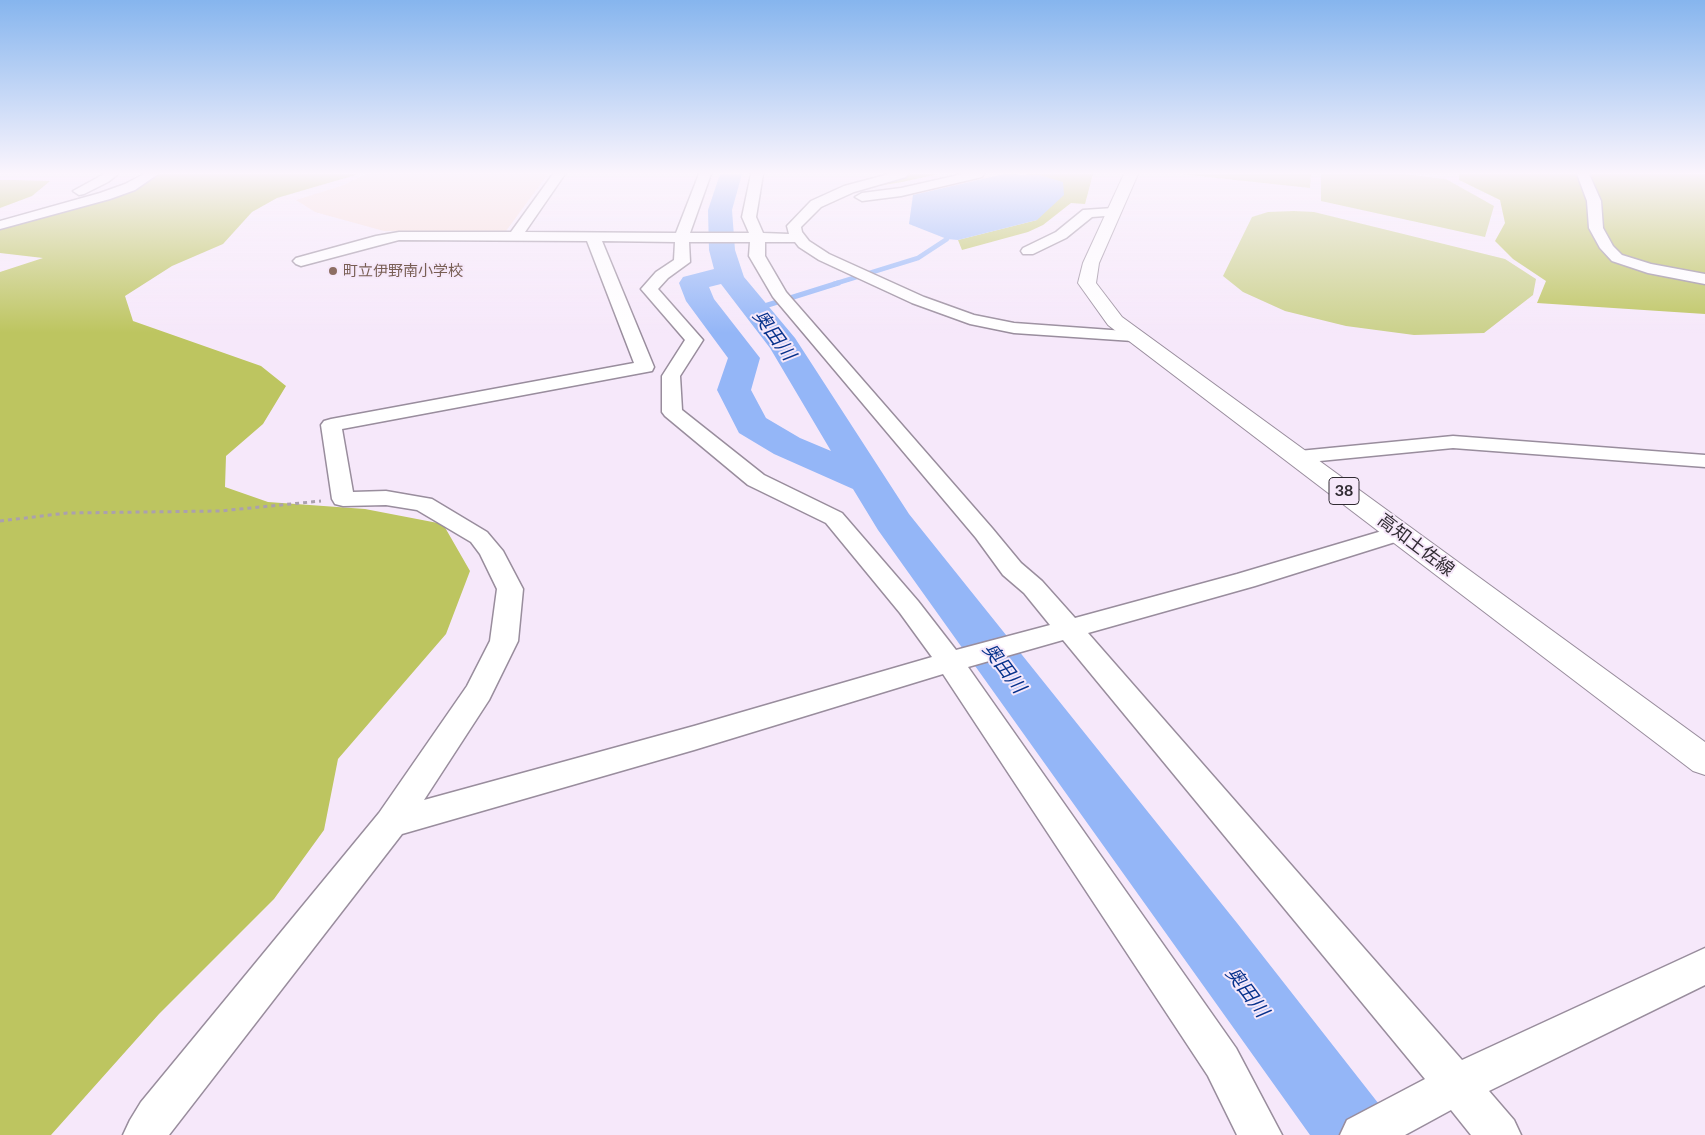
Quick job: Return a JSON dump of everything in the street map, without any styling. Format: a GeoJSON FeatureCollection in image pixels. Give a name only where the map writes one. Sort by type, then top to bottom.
{"type":"FeatureCollection","features":[{"type":"Feature","properties":{"kind":"main road","name":"高知土佐線"},"geometry":{"type":"LineString","coordinates":[[1107,227],[1091,263],[1087,283],[1115,321],[1705,761]]}},
{"type":"Feature","properties":{"kind":"street"},"geometry":{"type":"LineString","coordinates":[[514,238],[522,227]]}},
{"type":"Feature","properties":{"kind":"street"},"geometry":{"type":"LineString","coordinates":[[685,227],[682,238],[682,262],[662,275],[649,289],[694,340],[671,376],[672,412],[756,480],[834,518],[909,607],[950,662],[1222,1062],[1260,1135]]}},
{"type":"Feature","properties":{"kind":"street"},"geometry":{"type":"LineString","coordinates":[[750,227],[751,238],[757,256],[779,294],[984,533],[1012,569],[1032,587],[1069,630],[1499,1135]]}},
{"type":"Feature","properties":{"kind":"street"},"geometry":{"type":"LineString","coordinates":[[794,227],[795,232],[804,244],[824,257],[918,300],[970,319],[1014,328],[1133,336]]}},
{"type":"Feature","properties":{"kind":"street"},"geometry":{"type":"LineString","coordinates":[[1029,235],[1054,227]]}},
{"type":"Feature","properties":{"kind":"street"},"geometry":{"type":"LineString","coordinates":[[1028,251],[1061,235],[1071,227]]}},
{"type":"Feature","properties":{"kind":"street"},"geometry":{"type":"LineString","coordinates":[[1596,227],[1607,248],[1617,258],[1648,268],[1705,279]]}},
{"type":"Feature","properties":{"kind":"street"},"geometry":{"type":"LineString","coordinates":[[301,261],[399,236],[800,238]]}},
{"type":"Feature","properties":{"kind":"street"},"geometry":{"type":"LineString","coordinates":[[145,1135],[156,1118],[391,822],[479,692],[504,641],[510,589],[491,551],[478,537],[424,504],[386,498],[343,499],[331,425],[644,367],[593,238]]}},
{"type":"Feature","properties":{"kind":"street"},"geometry":{"type":"LineString","coordinates":[[1299,457],[1453,442],[1705,461]]}},
{"type":"Feature","properties":{"kind":"street"},"geometry":{"type":"LineString","coordinates":[[391,822],[694,738],[950,662],[1246,580],[1400,533]]}},
{"type":"Feature","properties":{"kind":"street"},"geometry":{"type":"LineString","coordinates":[[1362,1135],[1456,1084],[1705,966]]}},
{"type":"Feature","properties":{"kind":"path"},"geometry":{"type":"LineString","coordinates":[[0,521],[67,513],[220,511],[343,499]]}},
{"type":"Feature","properties":{"kind":"shaded area"},"geometry":{"type":"Polygon","coordinates":[[[369,227],[509,227],[506,231],[384,231],[369,227]]]}},
{"type":"Feature","properties":{"kind":"green space"},"geometry":{"type":"Polygon","coordinates":[[[0,227],[238,227],[223,244],[172,266],[125,296],[133,321],[261,366],[286,386],[263,424],[226,456],[225,487],[268,502],[365,509],[443,524],[470,571],[446,634],[338,759],[324,830],[274,899],[159,1014],[51,1135],[0,1135],[0,272],[43,258],[0,253],[0,227]]]}},
{"type":"Feature","properties":{"kind":"green space"},"geometry":{"type":"Polygon","coordinates":[[[1009,227],[1039,227],[1028,232],[962,250],[958,240],[1009,227]]]}},
{"type":"Feature","properties":{"kind":"green space"},"geometry":{"type":"Polygon","coordinates":[[[1247,227],[1375,227],[1505,259],[1536,279],[1533,295],[1484,333],[1414,335],[1346,326],[1285,311],[1243,292],[1223,276],[1247,227]]]}},
{"type":"Feature","properties":{"kind":"green space"},"geometry":{"type":"Polygon","coordinates":[[[1439,227],[1488,227],[1485,237],[1439,227]]]}},
{"type":"Feature","properties":{"kind":"green space"},"geometry":{"type":"Polygon","coordinates":[[[1503,227],[1705,227],[1705,314],[1537,303],[1546,281],[1513,259],[1495,241],[1503,227]]]}},
{"type":"Feature","properties":{"kind":"water"},"geometry":{"type":"Polygon","coordinates":[[[917,227],[1009,227],[958,240],[947,239],[917,227]]]}},
{"type":"Feature","properties":{"kind":"waterway","name":"奥田川"},"geometry":{"type":"LineString","coordinates":[[721,227],[722,250],[731,279],[784,345],[893,521],[1214,945],[1355,1135]]}},
{"type":"Feature","properties":{"kind":"waterway"},"geometry":{"type":"LineString","coordinates":[[834,284],[918,258],[947,239]]}},
{"type":"Feature","properties":{"kind":"waterway"},"geometry":{"type":"LineString","coordinates":[[729,273],[693,283],[700,301],[744,358],[734,390],[752,425],[787,446],[868,481]]}},
{"type":"Feature","properties":{"kind":"waterway"},"geometry":{"type":"LineString","coordinates":[[755,309],[838,283]]}},
{"type":"Feature","properties":{"kind":"place","name":"町立伊野南小学校"},"geometry":{"type":"Point","coordinates":[333,271]}}]}
